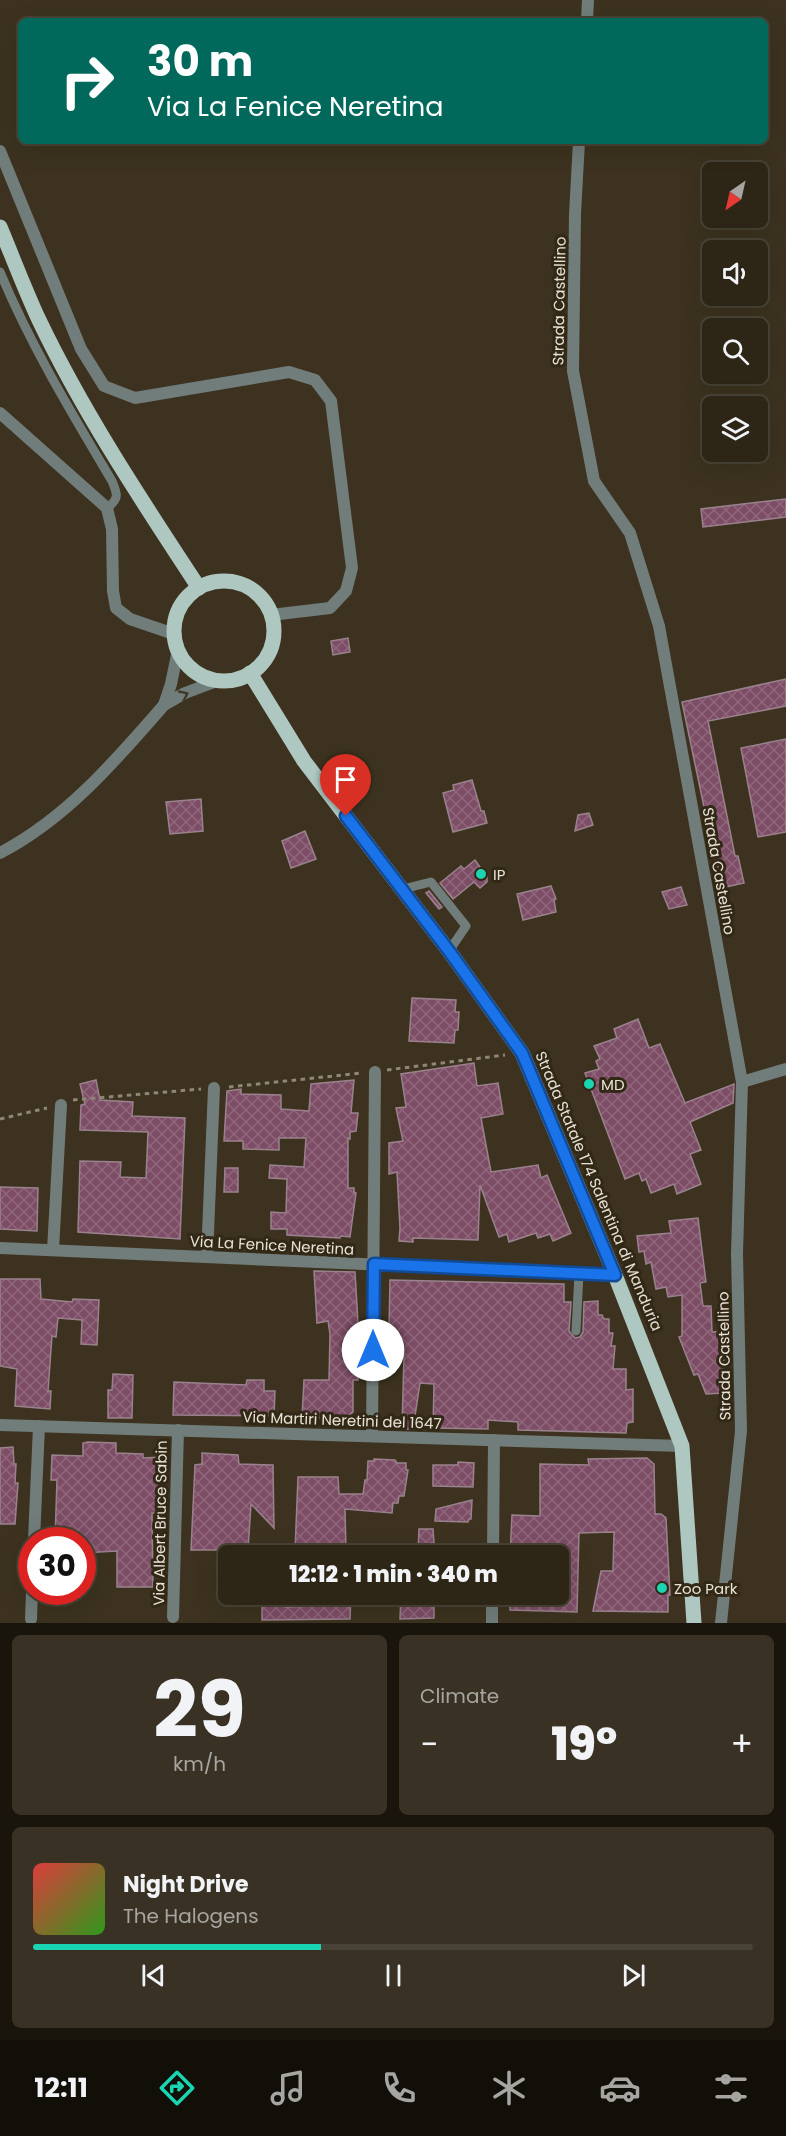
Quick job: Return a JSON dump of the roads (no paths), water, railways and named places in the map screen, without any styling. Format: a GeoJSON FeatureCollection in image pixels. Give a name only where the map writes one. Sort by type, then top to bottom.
{"type":"FeatureCollection","features":[{"type":"Feature","properties":{"kind":"main road"},"geometry":{"type":"LineString","coordinates":[[0,227],[39,320],[74,385],[112,452],[199,588]]}},
{"type":"Feature","properties":{"kind":"main road"},"geometry":{"type":"LineString","coordinates":[[227,581],[241,584],[254,591],[264,602],[271,615],[274,631],[271,647],[263,662],[250,673],[234,680],[217,681],[201,675],[187,665],[178,650],[174,634],[175,620],[180,607],[188,596],[212,582],[227,581]]}},
{"type":"Feature","properties":{"kind":"main road","name":"Strada Statale 174 Salentina di Manduria"},"geometry":{"type":"LineString","coordinates":[[250,673],[304,761],[403,889],[522,1053],[615,1275],[682,1446],[694,1623]]}},
{"type":"Feature","properties":{"kind":"street"},"geometry":{"type":"LineString","coordinates":[[586,18],[588,0]]}},
{"type":"Feature","properties":{"kind":"street","name":"Strada Castellino"},"geometry":{"type":"LineString","coordinates":[[579,144],[575,214],[573,371],[594,481],[630,533],[659,626],[742,1082],[737,1254],[741,1431],[722,1623]]}},
{"type":"Feature","properties":{"kind":"street"},"geometry":{"type":"LineString","coordinates":[[0,151],[81,349],[104,386],[135,398],[289,372],[315,380],[331,401],[352,568],[346,591],[330,608],[271,615]]}},
{"type":"Feature","properties":{"kind":"street"},"geometry":{"type":"LineString","coordinates":[[0,414],[107,508],[112,529],[113,591],[116,608],[130,619],[174,634]]}},
{"type":"Feature","properties":{"kind":"street"},"geometry":{"type":"LineString","coordinates":[[164,705],[178,650]]}},
{"type":"Feature","properties":{"kind":"street"},"geometry":{"type":"LineString","coordinates":[[0,853],[46,823],[77,798],[113,764],[164,705],[185,693],[217,681]]}},
{"type":"Feature","properties":{"kind":"street"},"geometry":{"type":"LineString","coordinates":[[742,1082],[786,1070]]}},
{"type":"Feature","properties":{"kind":"street"},"geometry":{"type":"LineString","coordinates":[[372,1436],[375,1072]]}},
{"type":"Feature","properties":{"kind":"street"},"geometry":{"type":"LineString","coordinates":[[207,1257],[214,1088]]}},
{"type":"Feature","properties":{"kind":"street"},"geometry":{"type":"LineString","coordinates":[[53,1250],[61,1105]]}},
{"type":"Feature","properties":{"kind":"street","name":"Via La Fenice Neretina"},"geometry":{"type":"LineString","coordinates":[[0,1248],[615,1275]]}},
{"type":"Feature","properties":{"kind":"street","name":"Via Martiri Neretini del 1647"},"geometry":{"type":"LineString","coordinates":[[0,1425],[682,1446]]}},
{"type":"Feature","properties":{"kind":"street"},"geometry":{"type":"LineString","coordinates":[[35,1527],[39,1426]]}},
{"type":"Feature","properties":{"kind":"street","name":"Via Albert Bruce Sabin"},"geometry":{"type":"LineString","coordinates":[[173,1617],[177,1430]]}},
{"type":"Feature","properties":{"kind":"street"},"geometry":{"type":"LineString","coordinates":[[493,1545],[494,1440]]}},
{"type":"Feature","properties":{"kind":"street"},"geometry":{"type":"LineString","coordinates":[[30,1618],[31,1605]]}},
{"type":"Feature","properties":{"kind":"street"},"geometry":{"type":"LineString","coordinates":[[492,1605],[492,1623]]}},
{"type":"Feature","properties":{"kind":"lane"},"geometry":{"type":"LineString","coordinates":[[0,272],[44,367],[112,481],[117,499],[107,508]]}},
{"type":"Feature","properties":{"kind":"lane"},"geometry":{"type":"LineString","coordinates":[[403,889],[431,882],[466,926],[449,951]]}},
{"type":"Feature","properties":{"kind":"lane"},"geometry":{"type":"LineString","coordinates":[[576,1331],[579,1274]]}},
{"type":"Feature","properties":{"kind":"place","name":"IP"},"geometry":{"type":"Point","coordinates":[481,874]}},
{"type":"Feature","properties":{"kind":"place","name":"MD"},"geometry":{"type":"Point","coordinates":[589,1084]}},
{"type":"Feature","properties":{"kind":"place","name":"Zoo Park"},"geometry":{"type":"Point","coordinates":[662,1588]}}]}
